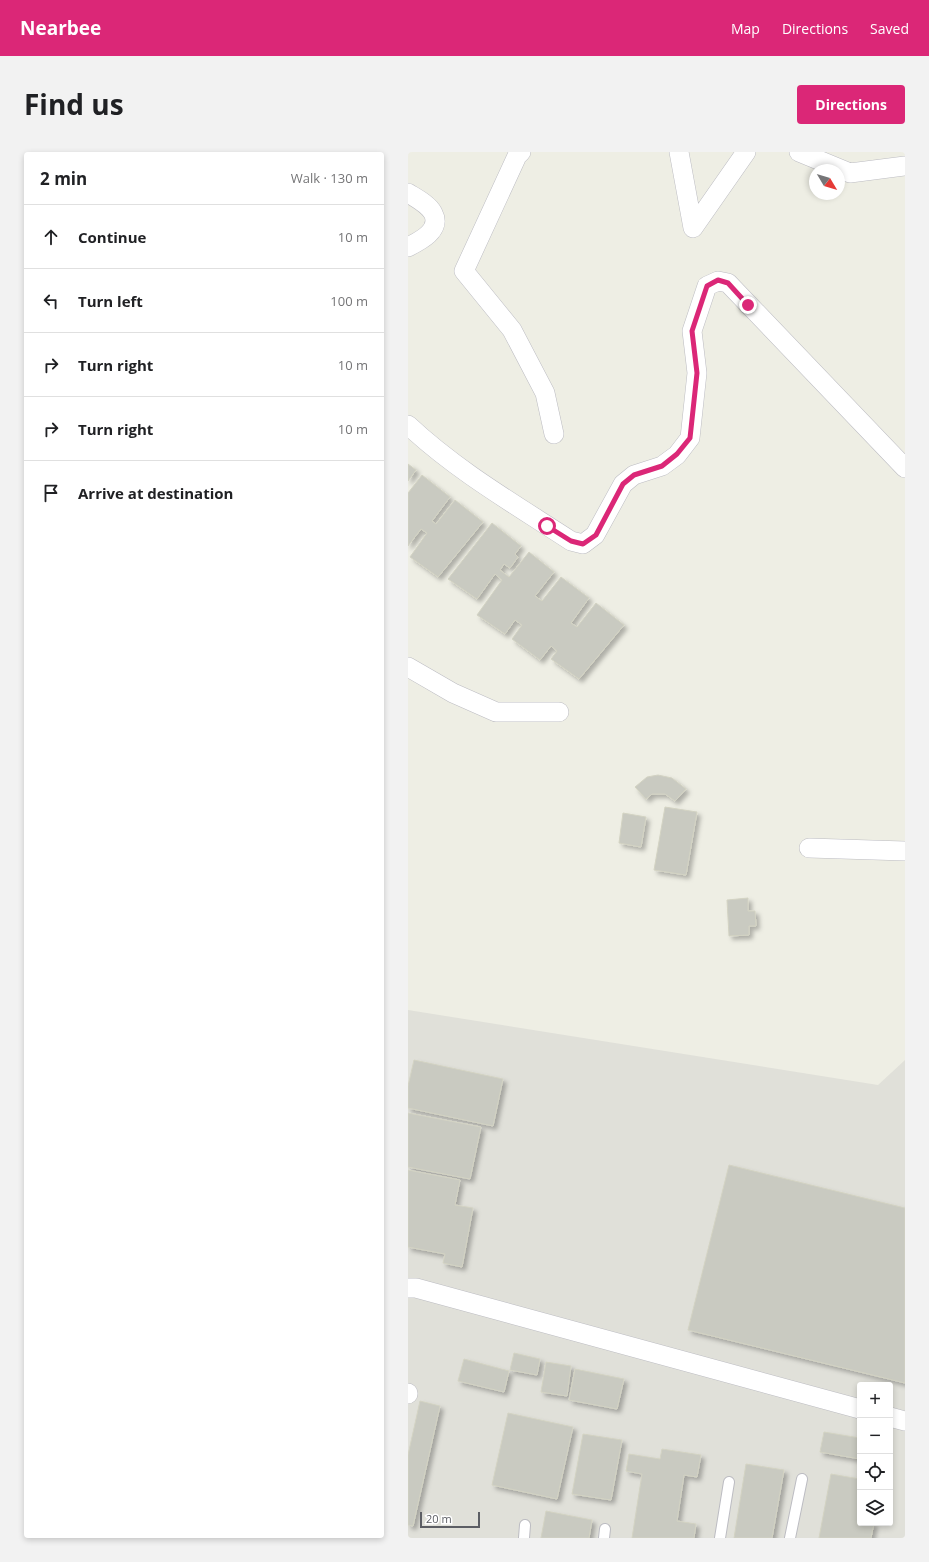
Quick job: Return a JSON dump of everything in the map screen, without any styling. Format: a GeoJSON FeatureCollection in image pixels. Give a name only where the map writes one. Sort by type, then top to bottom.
{"type":"FeatureCollection","features":[{"type":"Feature","properties":{"kind":"street"},"geometry":{"type":"LineString","coordinates":[[521,152],[517,156],[464,271],[512,330],[544,393],[554,434]]}},
{"type":"Feature","properties":{"kind":"street"},"geometry":{"type":"LineString","coordinates":[[679,152],[693,228],[746,152]]}},
{"type":"Feature","properties":{"kind":"street"},"geometry":{"type":"LineString","coordinates":[[799,152],[850,173],[905,166]]}},
{"type":"Feature","properties":{"kind":"street"},"geometry":{"type":"LineString","coordinates":[[408,193],[427,205],[434,213],[435,224],[431,232],[423,240],[408,247]]}},
{"type":"Feature","properties":{"kind":"street"},"geometry":{"type":"LineString","coordinates":[[408,425],[425,441],[464,471],[571,541],[583,544],[596,535],[623,484],[634,475],[662,466],[677,454],[690,438],[697,373],[692,331],[707,286],[718,280],[728,283],[905,468]]}},
{"type":"Feature","properties":{"kind":"street"},"geometry":{"type":"LineString","coordinates":[[408,667],[453,693],[496,712],[560,712]]}},
{"type":"Feature","properties":{"kind":"street"},"geometry":{"type":"LineString","coordinates":[[809,848],[905,850]]}},
{"type":"Feature","properties":{"kind":"street"},"geometry":{"type":"LineString","coordinates":[[408,1288],[424,1290],[857,1408]]}},
{"type":"Feature","properties":{"kind":"street"},"geometry":{"type":"LineString","coordinates":[[893,1418],[905,1421]]}},
{"type":"Feature","properties":{"kind":"lane"},"geometry":{"type":"LineString","coordinates":[[790,1538],[802,1479]]}},
{"type":"Feature","properties":{"kind":"lane"},"geometry":{"type":"LineString","coordinates":[[720,1538],[729,1482]]}},
{"type":"Feature","properties":{"kind":"lane"},"geometry":{"type":"LineString","coordinates":[[524,1538],[525,1525]]}},
{"type":"Feature","properties":{"kind":"shaded area"},"geometry":{"type":"Polygon","coordinates":[[[408,1010],[878,1085],[905,1060],[905,1538],[408,1538],[408,1010]]]}},
{"type":"Feature","properties":{"kind":"building"},"geometry":{"type":"Polygon","coordinates":[[[408,464],[416,470],[408,481],[408,464]]]}},
{"type":"Feature","properties":{"kind":"building"},"geometry":{"type":"Polygon","coordinates":[[[422,475],[450,497],[432,521],[436,524],[455,500],[483,522],[438,577],[410,557],[427,533],[421,529],[408,546],[408,493],[422,475]]]}},
{"type":"Feature","properties":{"kind":"building"},"geometry":{"type":"Polygon","coordinates":[[[492,523],[521,546],[515,554],[518,557],[510,568],[504,564],[500,570],[509,577],[529,552],[554,572],[535,596],[542,601],[561,577],[589,598],[571,623],[577,627],[596,603],[624,625],[579,679],[551,659],[557,651],[551,646],[540,660],[512,639],[522,625],[515,620],[505,634],[477,615],[502,580],[495,574],[477,599],[448,579],[492,523]]]}},
{"type":"Feature","properties":{"kind":"building"},"geometry":{"type":"Polygon","coordinates":[[[658,775],[672,778],[686,789],[675,801],[665,794],[652,794],[646,799],[635,787],[647,777],[658,775]]]}},
{"type":"Feature","properties":{"kind":"building"},"geometry":{"type":"Polygon","coordinates":[[[665,807],[697,812],[686,875],[654,870],[665,807]]]}},
{"type":"Feature","properties":{"kind":"building"},"geometry":{"type":"Polygon","coordinates":[[[623,813],[646,817],[641,847],[619,843],[623,813]]]}},
{"type":"Feature","properties":{"kind":"building"},"geometry":{"type":"Polygon","coordinates":[[[748,898],[748,911],[755,911],[756,926],[749,926],[749,935],[729,936],[727,900],[748,898]]]}},
{"type":"Feature","properties":{"kind":"building"},"geometry":{"type":"Polygon","coordinates":[[[414,1060],[503,1079],[493,1126],[408,1108],[408,1086],[414,1060]]]}},
{"type":"Feature","properties":{"kind":"building"},"geometry":{"type":"Polygon","coordinates":[[[408,1113],[481,1127],[470,1179],[408,1167],[408,1113]]]}},
{"type":"Feature","properties":{"kind":"building"},"geometry":{"type":"Polygon","coordinates":[[[729,1165],[905,1208],[905,1383],[688,1330],[729,1165]]]}},
{"type":"Feature","properties":{"kind":"building"},"geometry":{"type":"Polygon","coordinates":[[[408,1170],[460,1180],[455,1205],[473,1208],[462,1267],[443,1263],[445,1254],[408,1247],[408,1170]]]}},
{"type":"Feature","properties":{"kind":"building"},"geometry":{"type":"Polygon","coordinates":[[[514,1353],[540,1359],[537,1375],[510,1370],[514,1353]]]}},
{"type":"Feature","properties":{"kind":"building"},"geometry":{"type":"Polygon","coordinates":[[[464,1359],[509,1371],[504,1392],[458,1381],[464,1359]]]}},
{"type":"Feature","properties":{"kind":"building"},"geometry":{"type":"Polygon","coordinates":[[[546,1362],[571,1366],[567,1396],[541,1392],[546,1362]]]}},
{"type":"Feature","properties":{"kind":"building"},"geometry":{"type":"Polygon","coordinates":[[[575,1369],[624,1379],[617,1409],[569,1400],[575,1369]]]}},
{"type":"Feature","properties":{"kind":"building"},"geometry":{"type":"Polygon","coordinates":[[[420,1401],[440,1406],[413,1526],[408,1525],[408,1455],[420,1401]]]}},
{"type":"Feature","properties":{"kind":"building"},"geometry":{"type":"Polygon","coordinates":[[[508,1413],[573,1427],[557,1499],[492,1485],[508,1413]]]}},
{"type":"Feature","properties":{"kind":"building"},"geometry":{"type":"Polygon","coordinates":[[[824,1432],[857,1438],[857,1458],[820,1452],[824,1432]]]}},
{"type":"Feature","properties":{"kind":"building"},"geometry":{"type":"Polygon","coordinates":[[[583,1434],[622,1440],[611,1500],[572,1494],[583,1434]]]}},
{"type":"Feature","properties":{"kind":"building"},"geometry":{"type":"Polygon","coordinates":[[[662,1449],[701,1455],[697,1477],[684,1475],[677,1521],[696,1524],[694,1538],[632,1538],[642,1474],[626,1471],[629,1454],[660,1459],[662,1449]]]}},
{"type":"Feature","properties":{"kind":"building"},"geometry":{"type":"Polygon","coordinates":[[[746,1464],[784,1470],[772,1538],[734,1538],[746,1464]]]}},
{"type":"Feature","properties":{"kind":"building"},"geometry":{"type":"Polygon","coordinates":[[[831,1474],[857,1478],[857,1526],[873,1526],[871,1538],[819,1538],[831,1474]]]}},
{"type":"Feature","properties":{"kind":"building"},"geometry":{"type":"Polygon","coordinates":[[[546,1511],[592,1520],[589,1538],[541,1538],[546,1511]]]}},
{"type":"Feature","properties":{"kind":"route"},"geometry":{"type":"LineString","coordinates":[[547,526],[571,541],[583,544],[596,535],[623,484],[634,475],[662,466],[677,454],[690,438],[697,373],[692,331],[707,286],[718,280],[728,283],[748,305]]}}]}
